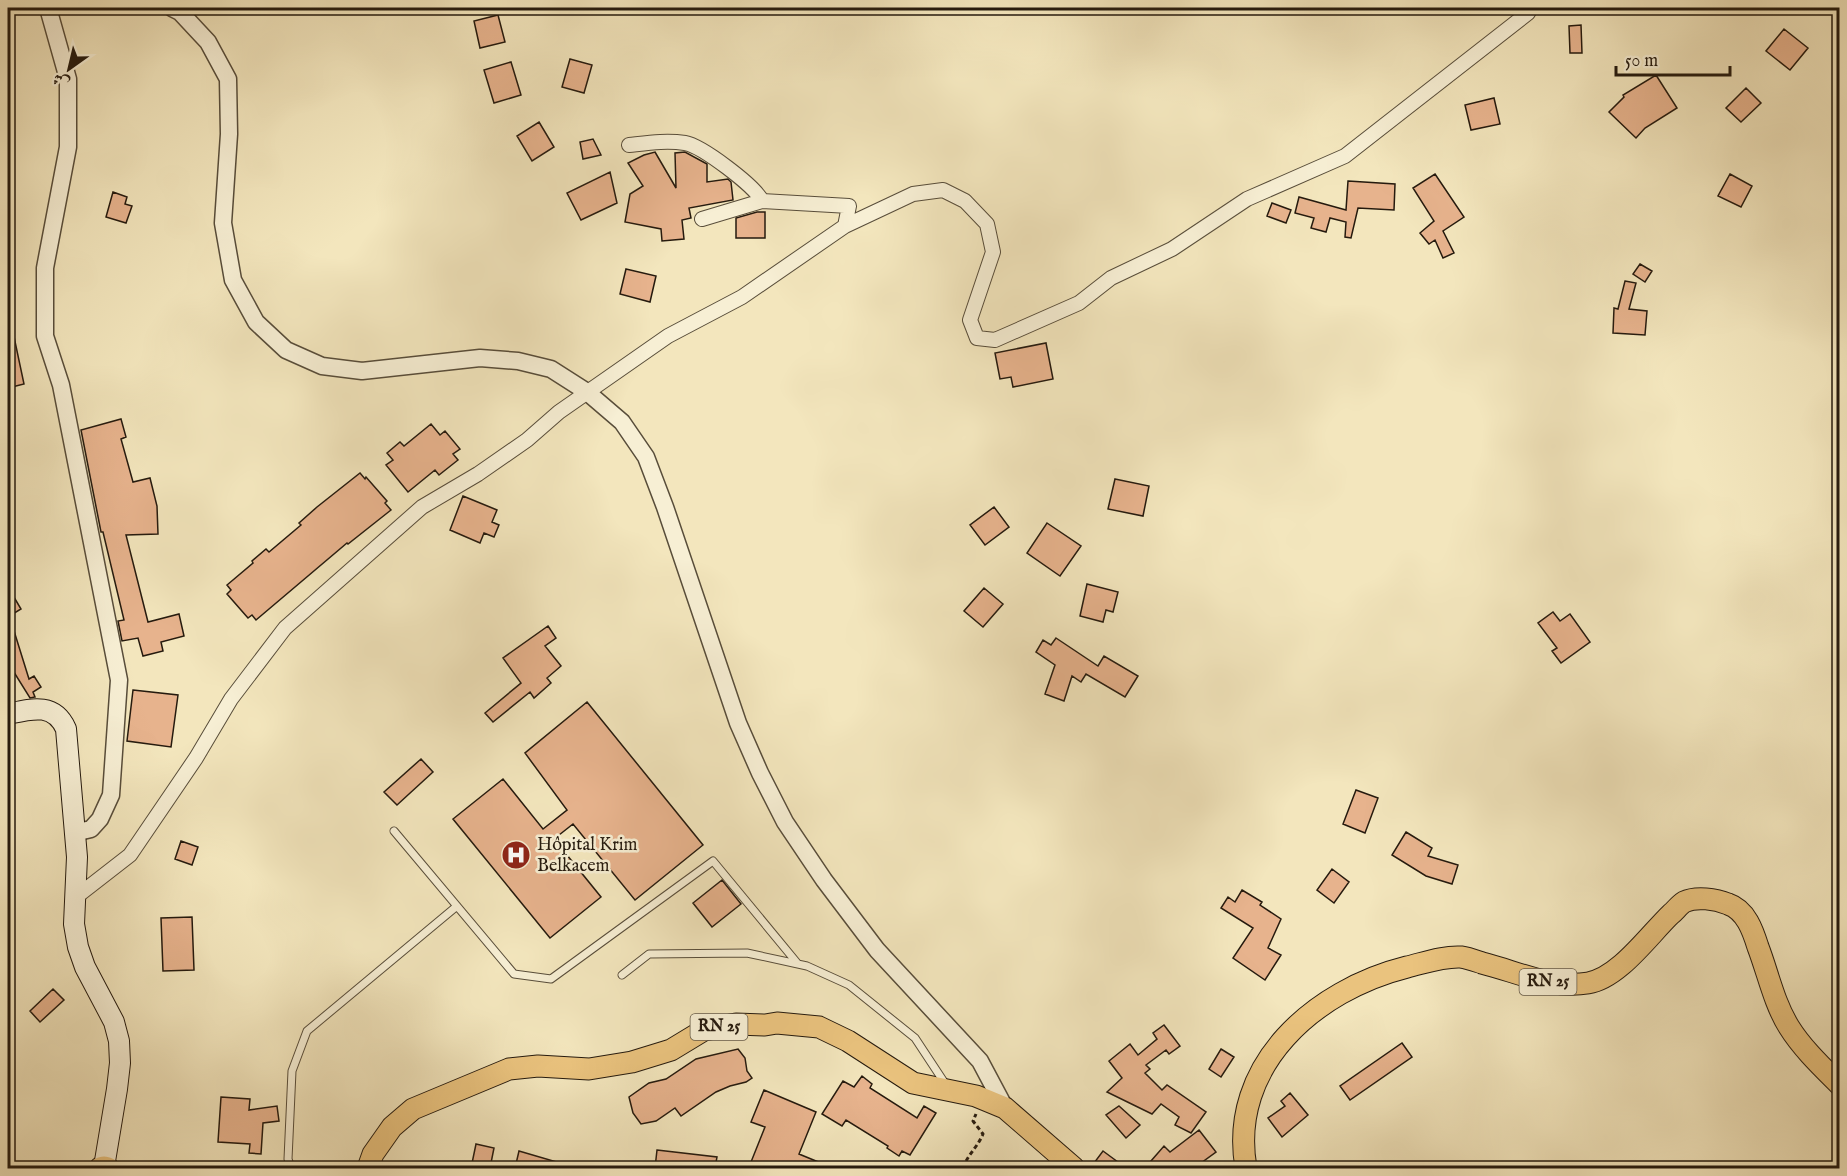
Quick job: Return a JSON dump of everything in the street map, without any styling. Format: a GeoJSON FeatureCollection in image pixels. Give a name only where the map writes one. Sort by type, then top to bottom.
{"type":"FeatureCollection","features":[{"type":"Feature","properties":{"kind":"main road"},"geometry":{"type":"LineString","coordinates":[[8,714],[30,709],[56,714],[62,720],[68,744],[77,857],[74,924],[85,967],[114,1022],[119,1041],[118,1080],[104,1168]]}},
{"type":"Feature","properties":{"kind":"main road","name":"RN 25"},"geometry":{"type":"LineString","coordinates":[[1246,1168],[1243,1130],[1250,1096],[1261,1070],[1279,1044],[1310,1012],[1347,989],[1381,973],[1436,959],[1461,957],[1525,977],[1560,984],[1590,983],[1613,972],[1684,902],[1704,898],[1730,904],[1750,922],[1778,1004],[1789,1027],[1839,1085]]}},
{"type":"Feature","properties":{"kind":"main road","name":"RN 25"},"geometry":{"type":"LineString","coordinates":[[368,1168],[373,1154],[392,1127],[413,1109],[509,1069],[538,1066],[588,1069],[632,1062],[671,1050],[704,1030],[736,1024],[777,1023],[819,1027],[848,1041],[913,1083],[983,1099],[1005,1108],[1074,1168]]}},
{"type":"Feature","properties":{"kind":"street"},"geometry":{"type":"LineString","coordinates":[[48,8],[68,79],[68,147],[45,268],[45,336],[61,385],[119,680],[111,795],[100,819],[91,829],[74,833]]}},
{"type":"Feature","properties":{"kind":"street"},"geometry":{"type":"LineString","coordinates":[[172,8],[180,12],[208,42],[228,80],[230,134],[223,223],[233,280],[256,322],[286,350],[322,366],[362,371],[480,358],[518,361],[551,369],[587,392],[622,422],[646,457],[738,723],[785,822],[824,880],[877,950],[980,1061],[1005,1108]]}},
{"type":"Feature","properties":{"kind":"street"},"geometry":{"type":"LineString","coordinates":[[76,897],[130,855],[196,758],[231,699],[285,628],[422,507],[478,474],[527,440],[587,392],[668,336],[742,297],[844,226],[914,194],[943,190],[965,201],[987,224],[993,252],[970,320],[977,338],[995,340],[1079,303],[1111,279],[1172,249],[1247,199],[1345,156],[1519,20],[1531,8]]}},
{"type":"Feature","properties":{"kind":"street"},"geometry":{"type":"LineString","coordinates":[[629,145],[657,142],[687,143],[709,155],[738,177],[759,194],[762,201]]}},
{"type":"Feature","properties":{"kind":"street"},"geometry":{"type":"LineString","coordinates":[[702,219],[762,201],[849,206],[844,226]]}},
{"type":"Feature","properties":{"kind":"lane"},"geometry":{"type":"LineString","coordinates":[[394,831],[514,974],[551,979],[713,861],[798,964]]}},
{"type":"Feature","properties":{"kind":"lane"},"geometry":{"type":"LineString","coordinates":[[291,1168],[288,1159],[292,1071],[307,1030],[457,906]]}},
{"type":"Feature","properties":{"kind":"lane"},"geometry":{"type":"LineString","coordinates":[[622,975],[649,954],[747,953],[798,964],[849,985],[915,1038],[951,1092]]}},
{"type":"Feature","properties":{"kind":"path"},"geometry":{"type":"LineString","coordinates":[[963,1168],[968,1155],[977,1147],[982,1134],[973,1121],[983,1099]]}},
{"type":"Feature","properties":{"kind":"building"},"geometry":{"type":"Polygon","coordinates":[[[498,15],[505,42],[480,48],[474,21],[498,15]]]}},
{"type":"Feature","properties":{"kind":"building"},"geometry":{"type":"Polygon","coordinates":[[[1581,25],[1582,53],[1570,53],[1569,26],[1581,25]]]}},
{"type":"Feature","properties":{"kind":"building"},"geometry":{"type":"Polygon","coordinates":[[[1784,29],[1808,48],[1790,70],[1766,51],[1784,29]]]}},
{"type":"Feature","properties":{"kind":"building"},"geometry":{"type":"Polygon","coordinates":[[[570,59],[592,65],[584,93],[562,87],[570,59]]]}},
{"type":"Feature","properties":{"kind":"building"},"geometry":{"type":"Polygon","coordinates":[[[511,62],[521,95],[494,103],[484,70],[511,62]]]}},
{"type":"Feature","properties":{"kind":"building"},"geometry":{"type":"Polygon","coordinates":[[[1656,75],[1677,108],[1645,128],[1636,138],[1609,112],[1624,97],[1623,95],[1656,75]]]}},
{"type":"Feature","properties":{"kind":"building"},"geometry":{"type":"Polygon","coordinates":[[[1746,88],[1761,103],[1741,122],[1726,108],[1746,88]]]}},
{"type":"Feature","properties":{"kind":"building"},"geometry":{"type":"Polygon","coordinates":[[[1494,98],[1500,124],[1471,130],[1465,105],[1494,98]]]}},
{"type":"Feature","properties":{"kind":"building"},"geometry":{"type":"Polygon","coordinates":[[[539,122],[554,147],[532,161],[517,136],[539,122]]]}},
{"type":"Feature","properties":{"kind":"building"},"geometry":{"type":"Polygon","coordinates":[[[593,139],[601,155],[583,159],[580,142],[593,139]]]}},
{"type":"Feature","properties":{"kind":"building"},"geometry":{"type":"Polygon","coordinates":[[[655,152],[676,188],[675,153],[685,152],[707,164],[707,182],[728,179],[731,182],[733,200],[689,208],[691,218],[682,220],[684,239],[662,241],[661,229],[625,222],[630,194],[643,186],[628,163],[655,152]]]}},
{"type":"Feature","properties":{"kind":"building"},"geometry":{"type":"Polygon","coordinates":[[[610,172],[617,203],[581,220],[567,193],[610,172]]]}},
{"type":"Feature","properties":{"kind":"building"},"geometry":{"type":"Polygon","coordinates":[[[1435,174],[1464,217],[1443,231],[1454,253],[1443,258],[1435,240],[1429,244],[1420,233],[1434,221],[1413,188],[1435,174]]]}},
{"type":"Feature","properties":{"kind":"building"},"geometry":{"type":"Polygon","coordinates":[[[1730,174],[1752,186],[1741,207],[1718,196],[1730,174]]]}},
{"type":"Feature","properties":{"kind":"building"},"geometry":{"type":"Polygon","coordinates":[[[1348,181],[1395,184],[1394,210],[1358,208],[1351,238],[1345,237],[1346,222],[1330,218],[1326,232],[1311,228],[1314,218],[1295,213],[1299,197],[1346,210],[1348,181]]]}},
{"type":"Feature","properties":{"kind":"building"},"geometry":{"type":"Polygon","coordinates":[[[113,192],[127,197],[125,204],[132,206],[126,223],[106,217],[113,192]]]}},
{"type":"Feature","properties":{"kind":"building"},"geometry":{"type":"Polygon","coordinates":[[[1272,203],[1291,210],[1286,223],[1267,216],[1272,203]]]}},
{"type":"Feature","properties":{"kind":"building"},"geometry":{"type":"Polygon","coordinates":[[[765,212],[765,238],[736,238],[736,218],[765,212]]]}},
{"type":"Feature","properties":{"kind":"building"},"geometry":{"type":"Polygon","coordinates":[[[1640,264],[1652,271],[1645,282],[1633,274],[1640,264]]]}},
{"type":"Feature","properties":{"kind":"building"},"geometry":{"type":"Polygon","coordinates":[[[626,269],[656,276],[650,302],[620,294],[626,269]]]}},
{"type":"Feature","properties":{"kind":"building"},"geometry":{"type":"Polygon","coordinates":[[[1625,281],[1636,283],[1629,309],[1647,311],[1645,335],[1613,333],[1614,308],[1618,309],[1625,281]]]}},
{"type":"Feature","properties":{"kind":"building"},"geometry":{"type":"Polygon","coordinates":[[[8,332],[13,332],[24,384],[8,388],[8,332]]]}},
{"type":"Feature","properties":{"kind":"building"},"geometry":{"type":"Polygon","coordinates":[[[1046,343],[1053,379],[1013,387],[1011,377],[1000,379],[995,353],[1046,343]]]}},
{"type":"Feature","properties":{"kind":"building"},"geometry":{"type":"Polygon","coordinates":[[[121,419],[126,437],[121,439],[133,482],[150,478],[157,506],[158,534],[126,535],[148,622],[179,614],[184,636],[161,642],[163,651],[143,656],[138,638],[122,641],[118,621],[124,620],[103,532],[101,532],[81,430],[121,419]]]}},
{"type":"Feature","properties":{"kind":"building"},"geometry":{"type":"Polygon","coordinates":[[[431,424],[440,435],[445,431],[460,449],[453,454],[458,460],[439,475],[435,470],[408,492],[386,465],[393,460],[387,453],[400,442],[404,446],[431,424]]]}},
{"type":"Feature","properties":{"kind":"building"},"geometry":{"type":"Polygon","coordinates":[[[360,473],[387,501],[385,503],[391,510],[347,543],[256,620],[252,615],[248,618],[227,594],[231,590],[227,585],[266,549],[269,552],[301,525],[299,523],[317,507],[360,473]]]}},
{"type":"Feature","properties":{"kind":"building"},"geometry":{"type":"Polygon","coordinates":[[[1115,479],[1149,486],[1143,516],[1108,509],[1115,479]]]}},
{"type":"Feature","properties":{"kind":"building"},"geometry":{"type":"Polygon","coordinates":[[[463,496],[497,510],[492,522],[499,525],[494,537],[484,533],[480,543],[450,530],[463,496]]]}},
{"type":"Feature","properties":{"kind":"building"},"geometry":{"type":"Polygon","coordinates":[[[994,507],[1009,527],[985,545],[970,525],[994,507]]]}},
{"type":"Feature","properties":{"kind":"building"},"geometry":{"type":"Polygon","coordinates":[[[1047,523],[1081,546],[1060,576],[1027,553],[1047,523]]]}},
{"type":"Feature","properties":{"kind":"building"},"geometry":{"type":"Polygon","coordinates":[[[1087,584],[1118,592],[1113,612],[1106,610],[1103,622],[1080,616],[1087,584]]]}},
{"type":"Feature","properties":{"kind":"building"},"geometry":{"type":"Polygon","coordinates":[[[8,587],[21,609],[8,617],[8,587]]]}},
{"type":"Feature","properties":{"kind":"building"},"geometry":{"type":"Polygon","coordinates":[[[984,588],[1003,604],[983,627],[964,611],[984,588]]]}},
{"type":"Feature","properties":{"kind":"building"},"geometry":{"type":"Polygon","coordinates":[[[1553,612],[1560,621],[1570,614],[1590,642],[1561,663],[1552,651],[1557,648],[1538,623],[1553,612]]]}},
{"type":"Feature","properties":{"kind":"building"},"geometry":{"type":"Polygon","coordinates":[[[8,618],[10,618],[29,679],[34,676],[41,687],[33,692],[35,697],[30,698],[12,669],[8,671],[8,618]]]}},
{"type":"Feature","properties":{"kind":"building"},"geometry":{"type":"Polygon","coordinates":[[[548,626],[556,638],[545,646],[561,666],[547,678],[551,683],[534,698],[530,692],[493,722],[485,713],[521,683],[503,658],[548,626]]]}},
{"type":"Feature","properties":{"kind":"building"},"geometry":{"type":"Polygon","coordinates":[[[1056,638],[1098,666],[1104,656],[1138,676],[1125,697],[1086,674],[1081,682],[1072,676],[1064,701],[1045,694],[1055,665],[1036,652],[1043,640],[1051,645],[1056,638]]]}},
{"type":"Feature","properties":{"kind":"building"},"geometry":{"type":"Polygon","coordinates":[[[133,690],[178,695],[171,747],[127,741],[133,690]]]}},
{"type":"Feature","properties":{"kind":"building"},"geometry":{"type":"Polygon","coordinates":[[[587,702],[703,845],[635,900],[573,824],[554,839],[601,897],[550,938],[453,819],[503,779],[543,829],[567,810],[525,753],[587,702]]]}},
{"type":"Feature","properties":{"kind":"building"},"geometry":{"type":"Polygon","coordinates":[[[421,759],[433,772],[397,805],[384,792],[421,759]]]}},
{"type":"Feature","properties":{"kind":"building"},"geometry":{"type":"Polygon","coordinates":[[[1356,790],[1378,798],[1365,833],[1343,824],[1356,790]]]}},
{"type":"Feature","properties":{"kind":"building"},"geometry":{"type":"Polygon","coordinates":[[[1406,832],[1432,848],[1428,856],[1458,865],[1452,884],[1426,876],[1392,855],[1406,832]]]}},
{"type":"Feature","properties":{"kind":"building"},"geometry":{"type":"Polygon","coordinates":[[[181,841],[198,847],[192,865],[175,859],[181,841]]]}},
{"type":"Feature","properties":{"kind":"building"},"geometry":{"type":"Polygon","coordinates":[[[1332,869],[1349,882],[1334,903],[1317,890],[1332,869]]]}},
{"type":"Feature","properties":{"kind":"building"},"geometry":{"type":"Polygon","coordinates":[[[722,880],[741,904],[712,927],[693,903],[722,880]]]}},
{"type":"Feature","properties":{"kind":"building"},"geometry":{"type":"Polygon","coordinates":[[[1242,890],[1262,902],[1260,905],[1281,919],[1268,948],[1281,955],[1265,980],[1233,958],[1253,928],[1221,908],[1228,897],[1235,902],[1242,890]]]}},
{"type":"Feature","properties":{"kind":"building"},"geometry":{"type":"Polygon","coordinates":[[[192,917],[194,970],[163,971],[161,918],[192,917]]]}},
{"type":"Feature","properties":{"kind":"building"},"geometry":{"type":"Polygon","coordinates":[[[53,989],[64,1000],[40,1022],[30,1011],[53,989]]]}},
{"type":"Feature","properties":{"kind":"building"},"geometry":{"type":"Polygon","coordinates":[[[1164,1025],[1180,1046],[1169,1054],[1166,1050],[1146,1065],[1150,1069],[1145,1073],[1162,1090],[1167,1085],[1206,1112],[1191,1133],[1175,1125],[1179,1117],[1161,1104],[1152,1114],[1107,1092],[1122,1078],[1109,1061],[1130,1044],[1138,1055],[1157,1039],[1153,1033],[1164,1025]]]}},
{"type":"Feature","properties":{"kind":"building"},"geometry":{"type":"Polygon","coordinates":[[[1402,1043],[1412,1057],[1350,1100],[1340,1086],[1402,1043]]]}},
{"type":"Feature","properties":{"kind":"building"},"geometry":{"type":"Polygon","coordinates":[[[738,1049],[745,1058],[747,1071],[752,1078],[746,1082],[716,1092],[681,1116],[675,1108],[656,1121],[641,1124],[633,1113],[629,1097],[649,1083],[666,1079],[696,1059],[738,1049]]]}},
{"type":"Feature","properties":{"kind":"building"},"geometry":{"type":"Polygon","coordinates":[[[1221,1049],[1234,1057],[1221,1077],[1209,1069],[1221,1049]]]}},
{"type":"Feature","properties":{"kind":"building"},"geometry":{"type":"Polygon","coordinates":[[[862,1076],[872,1084],[870,1088],[917,1118],[924,1106],[936,1113],[910,1155],[902,1151],[899,1156],[887,1148],[888,1146],[846,1120],[842,1126],[822,1114],[843,1081],[854,1087],[862,1076]]]}},
{"type":"Feature","properties":{"kind":"building"},"geometry":{"type":"Polygon","coordinates":[[[764,1090],[816,1112],[799,1154],[833,1168],[767,1168],[751,1162],[765,1127],[751,1122],[764,1090]]]}},
{"type":"Feature","properties":{"kind":"building"},"geometry":{"type":"Polygon","coordinates":[[[1290,1093],[1308,1115],[1282,1137],[1268,1118],[1285,1106],[1281,1101],[1290,1093]]]}},
{"type":"Feature","properties":{"kind":"building"},"geometry":{"type":"Polygon","coordinates":[[[221,1097],[250,1099],[249,1110],[277,1106],[279,1121],[263,1123],[261,1154],[249,1153],[250,1144],[218,1142],[221,1097]]]}},
{"type":"Feature","properties":{"kind":"building"},"geometry":{"type":"Polygon","coordinates":[[[1119,1106],[1140,1125],[1126,1138],[1106,1115],[1119,1106]]]}},
{"type":"Feature","properties":{"kind":"building"},"geometry":{"type":"Polygon","coordinates":[[[1199,1130],[1216,1152],[1194,1168],[1160,1168],[1151,1161],[1164,1146],[1170,1152],[1199,1130]]]}},
{"type":"Feature","properties":{"kind":"building"},"geometry":{"type":"Polygon","coordinates":[[[476,1144],[494,1148],[490,1168],[471,1168],[476,1144]]]}},
{"type":"Feature","properties":{"kind":"building"},"geometry":{"type":"Polygon","coordinates":[[[657,1150],[717,1157],[715,1168],[655,1168],[657,1150]]]}},
{"type":"Feature","properties":{"kind":"building"},"geometry":{"type":"Polygon","coordinates":[[[519,1151],[567,1165],[567,1168],[515,1168],[519,1151]]]}},
{"type":"Feature","properties":{"kind":"building"},"geometry":{"type":"Polygon","coordinates":[[[1103,1151],[1126,1168],[1101,1168],[1094,1163],[1103,1151]]]}},
{"type":"Feature","properties":{"kind":"place","name":"Hôpital Krim Belkacem"},"geometry":{"type":"Point","coordinates":[516,855]}}]}
